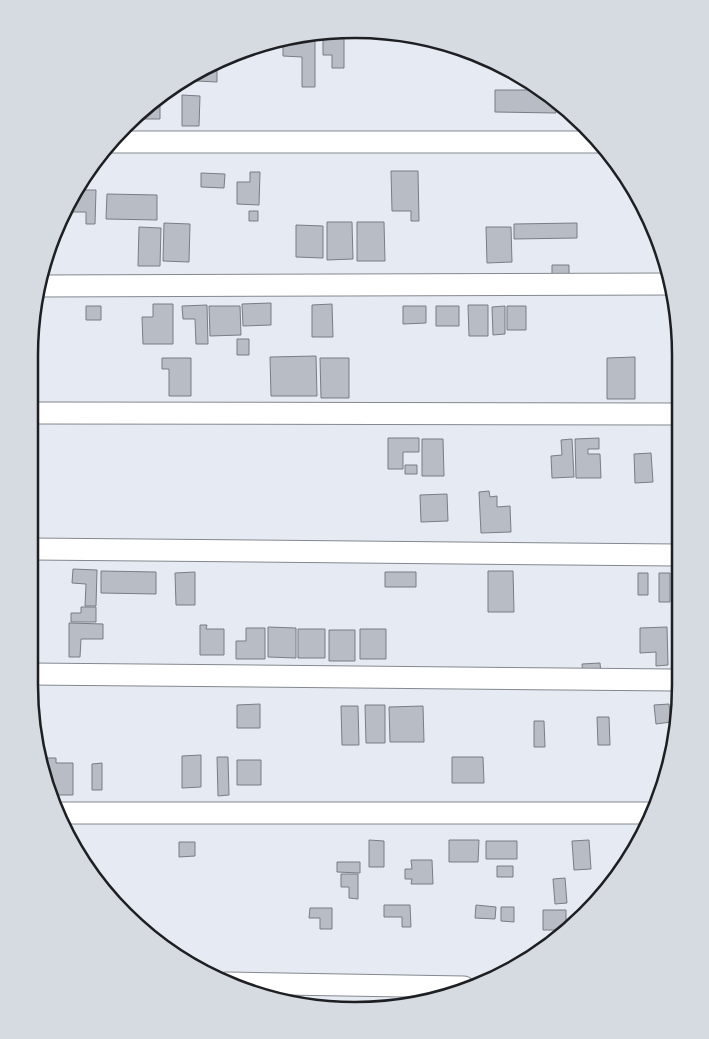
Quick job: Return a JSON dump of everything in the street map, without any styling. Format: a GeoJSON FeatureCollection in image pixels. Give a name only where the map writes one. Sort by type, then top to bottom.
{"type":"FeatureCollection","features":[{"type":"Feature","properties":{"kind":"street"},"geometry":{"type":"LineString","coordinates":[[119,142],[590,142]]}},
{"type":"Feature","properties":{"kind":"street"},"geometry":{"type":"LineString","coordinates":[[45,286],[663,284]]}},
{"type":"Feature","properties":{"kind":"street"},"geometry":{"type":"LineString","coordinates":[[38,413],[672,414]]}},
{"type":"Feature","properties":{"kind":"street"},"geometry":{"type":"LineString","coordinates":[[38,549],[672,555]]}},
{"type":"Feature","properties":{"kind":"street"},"geometry":{"type":"LineString","coordinates":[[38,674],[672,680]]}},
{"type":"Feature","properties":{"kind":"street"},"geometry":{"type":"LineString","coordinates":[[65,813],[644,813]]}},
{"type":"Feature","properties":{"kind":"street"},"geometry":{"type":"LineString","coordinates":[[249,983],[450,987]]}},
{"type":"Feature","properties":{"kind":"building"},"geometry":{"type":"Polygon","coordinates":[[[344,38],[344,68],[332,68],[332,55],[323,55],[323,39],[344,38]]]}},
{"type":"Feature","properties":{"kind":"building"},"geometry":{"type":"Polygon","coordinates":[[[315,40],[315,87],[302,87],[302,57],[283,56],[283,46],[315,40]]]}},
{"type":"Feature","properties":{"kind":"building"},"geometry":{"type":"Polygon","coordinates":[[[217,69],[217,82],[197,81],[197,79],[217,69]]]}},
{"type":"Feature","properties":{"kind":"building"},"geometry":{"type":"Polygon","coordinates":[[[495,90],[529,90],[556,110],[556,113],[495,112],[495,90]]]}},
{"type":"Feature","properties":{"kind":"building"},"geometry":{"type":"Polygon","coordinates":[[[182,95],[200,96],[199,126],[182,126],[182,95]]]}},
{"type":"Feature","properties":{"kind":"building"},"geometry":{"type":"Polygon","coordinates":[[[160,105],[160,119],[142,119],[160,105]]]}},
{"type":"Feature","properties":{"kind":"building"},"geometry":{"type":"Polygon","coordinates":[[[391,171],[418,171],[419,221],[411,221],[411,211],[392,211],[391,171]]]}},
{"type":"Feature","properties":{"kind":"building"},"geometry":{"type":"Polygon","coordinates":[[[250,172],[260,172],[259,205],[237,204],[237,182],[250,182],[250,172]]]}},
{"type":"Feature","properties":{"kind":"building"},"geometry":{"type":"Polygon","coordinates":[[[201,173],[225,174],[224,188],[201,187],[201,173]]]}},
{"type":"Feature","properties":{"kind":"building"},"geometry":{"type":"Polygon","coordinates":[[[84,190],[96,190],[95,224],[86,224],[86,212],[71,212],[84,190]]]}},
{"type":"Feature","properties":{"kind":"building"},"geometry":{"type":"Polygon","coordinates":[[[107,194],[157,195],[157,220],[106,219],[107,194]]]}},
{"type":"Feature","properties":{"kind":"building"},"geometry":{"type":"Polygon","coordinates":[[[249,211],[258,211],[258,221],[249,221],[249,211]]]}},
{"type":"Feature","properties":{"kind":"building"},"geometry":{"type":"Polygon","coordinates":[[[327,222],[352,222],[353,259],[327,260],[327,222]]]}},
{"type":"Feature","properties":{"kind":"building"},"geometry":{"type":"Polygon","coordinates":[[[357,222],[384,222],[385,261],[357,261],[357,222]]]}},
{"type":"Feature","properties":{"kind":"building"},"geometry":{"type":"Polygon","coordinates":[[[164,223],[190,224],[189,262],[163,261],[164,223]]]}},
{"type":"Feature","properties":{"kind":"building"},"geometry":{"type":"Polygon","coordinates":[[[577,223],[577,238],[514,239],[514,224],[577,223]]]}},
{"type":"Feature","properties":{"kind":"building"},"geometry":{"type":"Polygon","coordinates":[[[296,225],[323,226],[323,258],[296,257],[296,225]]]}},
{"type":"Feature","properties":{"kind":"building"},"geometry":{"type":"Polygon","coordinates":[[[139,227],[161,228],[160,266],[138,266],[139,227]]]}},
{"type":"Feature","properties":{"kind":"building"},"geometry":{"type":"Polygon","coordinates":[[[486,227],[511,227],[512,262],[487,263],[486,227]]]}},
{"type":"Feature","properties":{"kind":"building"},"geometry":{"type":"Polygon","coordinates":[[[552,265],[569,265],[569,277],[552,277],[552,265]]]}},
{"type":"Feature","properties":{"kind":"building"},"geometry":{"type":"Polygon","coordinates":[[[271,303],[271,325],[243,326],[242,304],[271,303]]]}},
{"type":"Feature","properties":{"kind":"building"},"geometry":{"type":"Polygon","coordinates":[[[153,304],[173,304],[173,344],[143,344],[142,317],[153,317],[153,304]]]}},
{"type":"Feature","properties":{"kind":"building"},"geometry":{"type":"Polygon","coordinates":[[[332,304],[333,337],[312,337],[312,305],[332,304]]]}},
{"type":"Feature","properties":{"kind":"building"},"geometry":{"type":"Polygon","coordinates":[[[207,305],[208,344],[196,344],[195,319],[183,319],[182,306],[207,305]]]}},
{"type":"Feature","properties":{"kind":"building"},"geometry":{"type":"Polygon","coordinates":[[[468,305],[488,305],[488,336],[469,336],[468,305]]]}},
{"type":"Feature","properties":{"kind":"building"},"geometry":{"type":"Polygon","coordinates":[[[86,306],[101,306],[101,320],[86,320],[86,306]]]}},
{"type":"Feature","properties":{"kind":"building"},"geometry":{"type":"Polygon","coordinates":[[[209,306],[240,306],[241,335],[210,336],[209,306]]]}},
{"type":"Feature","properties":{"kind":"building"},"geometry":{"type":"Polygon","coordinates":[[[403,306],[426,306],[426,323],[403,324],[403,306]]]}},
{"type":"Feature","properties":{"kind":"building"},"geometry":{"type":"Polygon","coordinates":[[[436,306],[459,306],[459,326],[436,326],[436,306]]]}},
{"type":"Feature","properties":{"kind":"building"},"geometry":{"type":"Polygon","coordinates":[[[505,306],[505,334],[493,335],[492,307],[505,306]]]}},
{"type":"Feature","properties":{"kind":"building"},"geometry":{"type":"Polygon","coordinates":[[[507,306],[526,306],[526,330],[507,330],[507,306]]]}},
{"type":"Feature","properties":{"kind":"building"},"geometry":{"type":"Polygon","coordinates":[[[237,339],[249,339],[249,355],[237,355],[237,339]]]}},
{"type":"Feature","properties":{"kind":"building"},"geometry":{"type":"Polygon","coordinates":[[[316,356],[317,396],[271,396],[270,357],[316,356]]]}},
{"type":"Feature","properties":{"kind":"building"},"geometry":{"type":"Polygon","coordinates":[[[635,357],[635,399],[607,399],[607,358],[635,357]]]}},
{"type":"Feature","properties":{"kind":"building"},"geometry":{"type":"Polygon","coordinates":[[[162,358],[191,358],[191,396],[169,396],[169,369],[162,369],[162,358]]]}},
{"type":"Feature","properties":{"kind":"building"},"geometry":{"type":"Polygon","coordinates":[[[320,358],[349,358],[349,398],[321,398],[320,358]]]}},
{"type":"Feature","properties":{"kind":"building"},"geometry":{"type":"Polygon","coordinates":[[[388,438],[419,438],[419,452],[403,452],[403,469],[388,469],[388,438]]]}},
{"type":"Feature","properties":{"kind":"building"},"geometry":{"type":"Polygon","coordinates":[[[599,438],[599,449],[588,449],[588,454],[600,454],[601,478],[576,478],[575,439],[599,438]]]}},
{"type":"Feature","properties":{"kind":"building"},"geometry":{"type":"Polygon","coordinates":[[[422,439],[443,439],[444,476],[422,476],[422,439]]]}},
{"type":"Feature","properties":{"kind":"building"},"geometry":{"type":"Polygon","coordinates":[[[572,439],[574,477],[552,478],[551,456],[562,455],[561,440],[572,439]]]}},
{"type":"Feature","properties":{"kind":"building"},"geometry":{"type":"Polygon","coordinates":[[[651,453],[653,482],[635,483],[634,454],[651,453]]]}},
{"type":"Feature","properties":{"kind":"building"},"geometry":{"type":"Polygon","coordinates":[[[405,465],[417,465],[417,474],[405,474],[405,465]]]}},
{"type":"Feature","properties":{"kind":"building"},"geometry":{"type":"Polygon","coordinates":[[[489,491],[490,497],[497,496],[497,507],[510,506],[511,532],[481,533],[479,492],[489,491]]]}},
{"type":"Feature","properties":{"kind":"building"},"geometry":{"type":"Polygon","coordinates":[[[447,494],[448,521],[421,522],[420,495],[447,494]]]}},
{"type":"Feature","properties":{"kind":"building"},"geometry":{"type":"Polygon","coordinates":[[[73,569],[97,570],[96,606],[85,606],[86,584],[72,583],[73,569]]]}},
{"type":"Feature","properties":{"kind":"building"},"geometry":{"type":"Polygon","coordinates":[[[101,571],[156,572],[156,594],[101,593],[101,571]]]}},
{"type":"Feature","properties":{"kind":"building"},"geometry":{"type":"Polygon","coordinates":[[[488,571],[513,571],[514,612],[488,612],[488,571]]]}},
{"type":"Feature","properties":{"kind":"building"},"geometry":{"type":"Polygon","coordinates":[[[195,572],[195,605],[176,605],[175,573],[195,572]]]}},
{"type":"Feature","properties":{"kind":"building"},"geometry":{"type":"Polygon","coordinates":[[[385,572],[416,572],[416,587],[385,587],[385,572]]]}},
{"type":"Feature","properties":{"kind":"building"},"geometry":{"type":"Polygon","coordinates":[[[638,573],[648,573],[648,595],[638,595],[638,573]]]}},
{"type":"Feature","properties":{"kind":"building"},"geometry":{"type":"Polygon","coordinates":[[[659,573],[670,573],[670,602],[659,602],[659,573]]]}},
{"type":"Feature","properties":{"kind":"building"},"geometry":{"type":"Polygon","coordinates":[[[81,607],[96,607],[96,622],[71,622],[71,613],[81,613],[81,607]]]}},
{"type":"Feature","properties":{"kind":"building"},"geometry":{"type":"Polygon","coordinates":[[[69,623],[103,624],[103,639],[81,639],[80,657],[69,657],[69,623]]]}},
{"type":"Feature","properties":{"kind":"building"},"geometry":{"type":"Polygon","coordinates":[[[200,625],[207,625],[206,629],[224,629],[224,655],[200,655],[200,625]]]}},
{"type":"Feature","properties":{"kind":"building"},"geometry":{"type":"Polygon","coordinates":[[[268,627],[296,628],[296,658],[268,657],[268,627]]]}},
{"type":"Feature","properties":{"kind":"building"},"geometry":{"type":"Polygon","coordinates":[[[667,627],[668,665],[656,666],[656,652],[640,653],[640,628],[667,627]]]}},
{"type":"Feature","properties":{"kind":"building"},"geometry":{"type":"Polygon","coordinates":[[[246,628],[265,628],[265,659],[236,659],[236,641],[246,641],[246,628]]]}},
{"type":"Feature","properties":{"kind":"building"},"geometry":{"type":"Polygon","coordinates":[[[298,629],[325,629],[325,658],[298,658],[298,629]]]}},
{"type":"Feature","properties":{"kind":"building"},"geometry":{"type":"Polygon","coordinates":[[[360,629],[386,629],[386,659],[360,659],[360,629]]]}},
{"type":"Feature","properties":{"kind":"building"},"geometry":{"type":"Polygon","coordinates":[[[329,630],[355,630],[355,661],[329,661],[329,630]]]}},
{"type":"Feature","properties":{"kind":"building"},"geometry":{"type":"Polygon","coordinates":[[[600,663],[601,674],[583,675],[582,664],[600,663]]]}},
{"type":"Feature","properties":{"kind":"building"},"geometry":{"type":"Polygon","coordinates":[[[260,704],[260,728],[237,728],[237,705],[260,704]]]}},
{"type":"Feature","properties":{"kind":"building"},"geometry":{"type":"Polygon","coordinates":[[[669,704],[669,722],[656,724],[654,705],[669,704]]]}},
{"type":"Feature","properties":{"kind":"building"},"geometry":{"type":"Polygon","coordinates":[[[365,705],[385,705],[385,743],[366,743],[365,705]]]}},
{"type":"Feature","properties":{"kind":"building"},"geometry":{"type":"Polygon","coordinates":[[[341,706],[358,706],[359,745],[342,745],[341,706]]]}},
{"type":"Feature","properties":{"kind":"building"},"geometry":{"type":"Polygon","coordinates":[[[423,706],[424,742],[390,742],[389,707],[423,706]]]}},
{"type":"Feature","properties":{"kind":"building"},"geometry":{"type":"Polygon","coordinates":[[[597,717],[609,717],[610,745],[598,745],[597,717]]]}},
{"type":"Feature","properties":{"kind":"building"},"geometry":{"type":"Polygon","coordinates":[[[534,721],[544,721],[545,747],[534,747],[534,721]]]}},
{"type":"Feature","properties":{"kind":"building"},"geometry":{"type":"Polygon","coordinates":[[[201,755],[201,787],[182,788],[182,756],[201,755]]]}},
{"type":"Feature","properties":{"kind":"building"},"geometry":{"type":"Polygon","coordinates":[[[217,757],[228,757],[229,795],[218,796],[217,757]]]}},
{"type":"Feature","properties":{"kind":"building"},"geometry":{"type":"Polygon","coordinates":[[[452,757],[483,757],[484,783],[452,783],[452,757]]]}},
{"type":"Feature","properties":{"kind":"building"},"geometry":{"type":"Polygon","coordinates":[[[46,758],[56,758],[56,763],[73,763],[73,795],[58,795],[46,758]]]}},
{"type":"Feature","properties":{"kind":"building"},"geometry":{"type":"Polygon","coordinates":[[[237,760],[261,760],[261,785],[237,785],[237,760]]]}},
{"type":"Feature","properties":{"kind":"building"},"geometry":{"type":"Polygon","coordinates":[[[102,763],[102,790],[92,790],[92,764],[102,763]]]}},
{"type":"Feature","properties":{"kind":"building"},"geometry":{"type":"Polygon","coordinates":[[[369,840],[384,841],[384,867],[369,867],[369,840]]]}},
{"type":"Feature","properties":{"kind":"building"},"geometry":{"type":"Polygon","coordinates":[[[449,840],[479,840],[478,862],[449,862],[449,840]]]}},
{"type":"Feature","properties":{"kind":"building"},"geometry":{"type":"Polygon","coordinates":[[[589,840],[591,869],[574,870],[572,841],[589,840]]]}},
{"type":"Feature","properties":{"kind":"building"},"geometry":{"type":"Polygon","coordinates":[[[486,841],[517,841],[517,859],[486,859],[486,841]]]}},
{"type":"Feature","properties":{"kind":"building"},"geometry":{"type":"Polygon","coordinates":[[[179,842],[195,842],[195,856],[179,857],[179,842]]]}},
{"type":"Feature","properties":{"kind":"building"},"geometry":{"type":"Polygon","coordinates":[[[411,860],[432,860],[433,884],[411,884],[412,879],[405,879],[405,869],[412,869],[411,860]]]}},
{"type":"Feature","properties":{"kind":"building"},"geometry":{"type":"Polygon","coordinates":[[[337,862],[360,862],[360,873],[337,872],[337,862]]]}},
{"type":"Feature","properties":{"kind":"building"},"geometry":{"type":"Polygon","coordinates":[[[497,866],[513,866],[513,877],[497,877],[497,866]]]}},
{"type":"Feature","properties":{"kind":"building"},"geometry":{"type":"Polygon","coordinates":[[[341,874],[358,874],[358,899],[349,898],[349,887],[341,887],[341,874]]]}},
{"type":"Feature","properties":{"kind":"building"},"geometry":{"type":"Polygon","coordinates":[[[565,878],[567,903],[555,904],[553,879],[565,878]]]}},
{"type":"Feature","properties":{"kind":"building"},"geometry":{"type":"Polygon","coordinates":[[[384,905],[410,905],[411,927],[402,927],[402,917],[384,917],[384,905]]]}},
{"type":"Feature","properties":{"kind":"building"},"geometry":{"type":"Polygon","coordinates":[[[476,905],[496,907],[495,919],[475,918],[476,905]]]}},
{"type":"Feature","properties":{"kind":"building"},"geometry":{"type":"Polygon","coordinates":[[[501,907],[514,907],[514,922],[501,921],[501,907]]]}},
{"type":"Feature","properties":{"kind":"building"},"geometry":{"type":"Polygon","coordinates":[[[310,908],[332,908],[332,929],[320,929],[320,918],[309,918],[310,908]]]}},
{"type":"Feature","properties":{"kind":"building"},"geometry":{"type":"Polygon","coordinates":[[[543,910],[566,910],[566,921],[564,923],[555,930],[543,930],[543,910]]]}}]}
